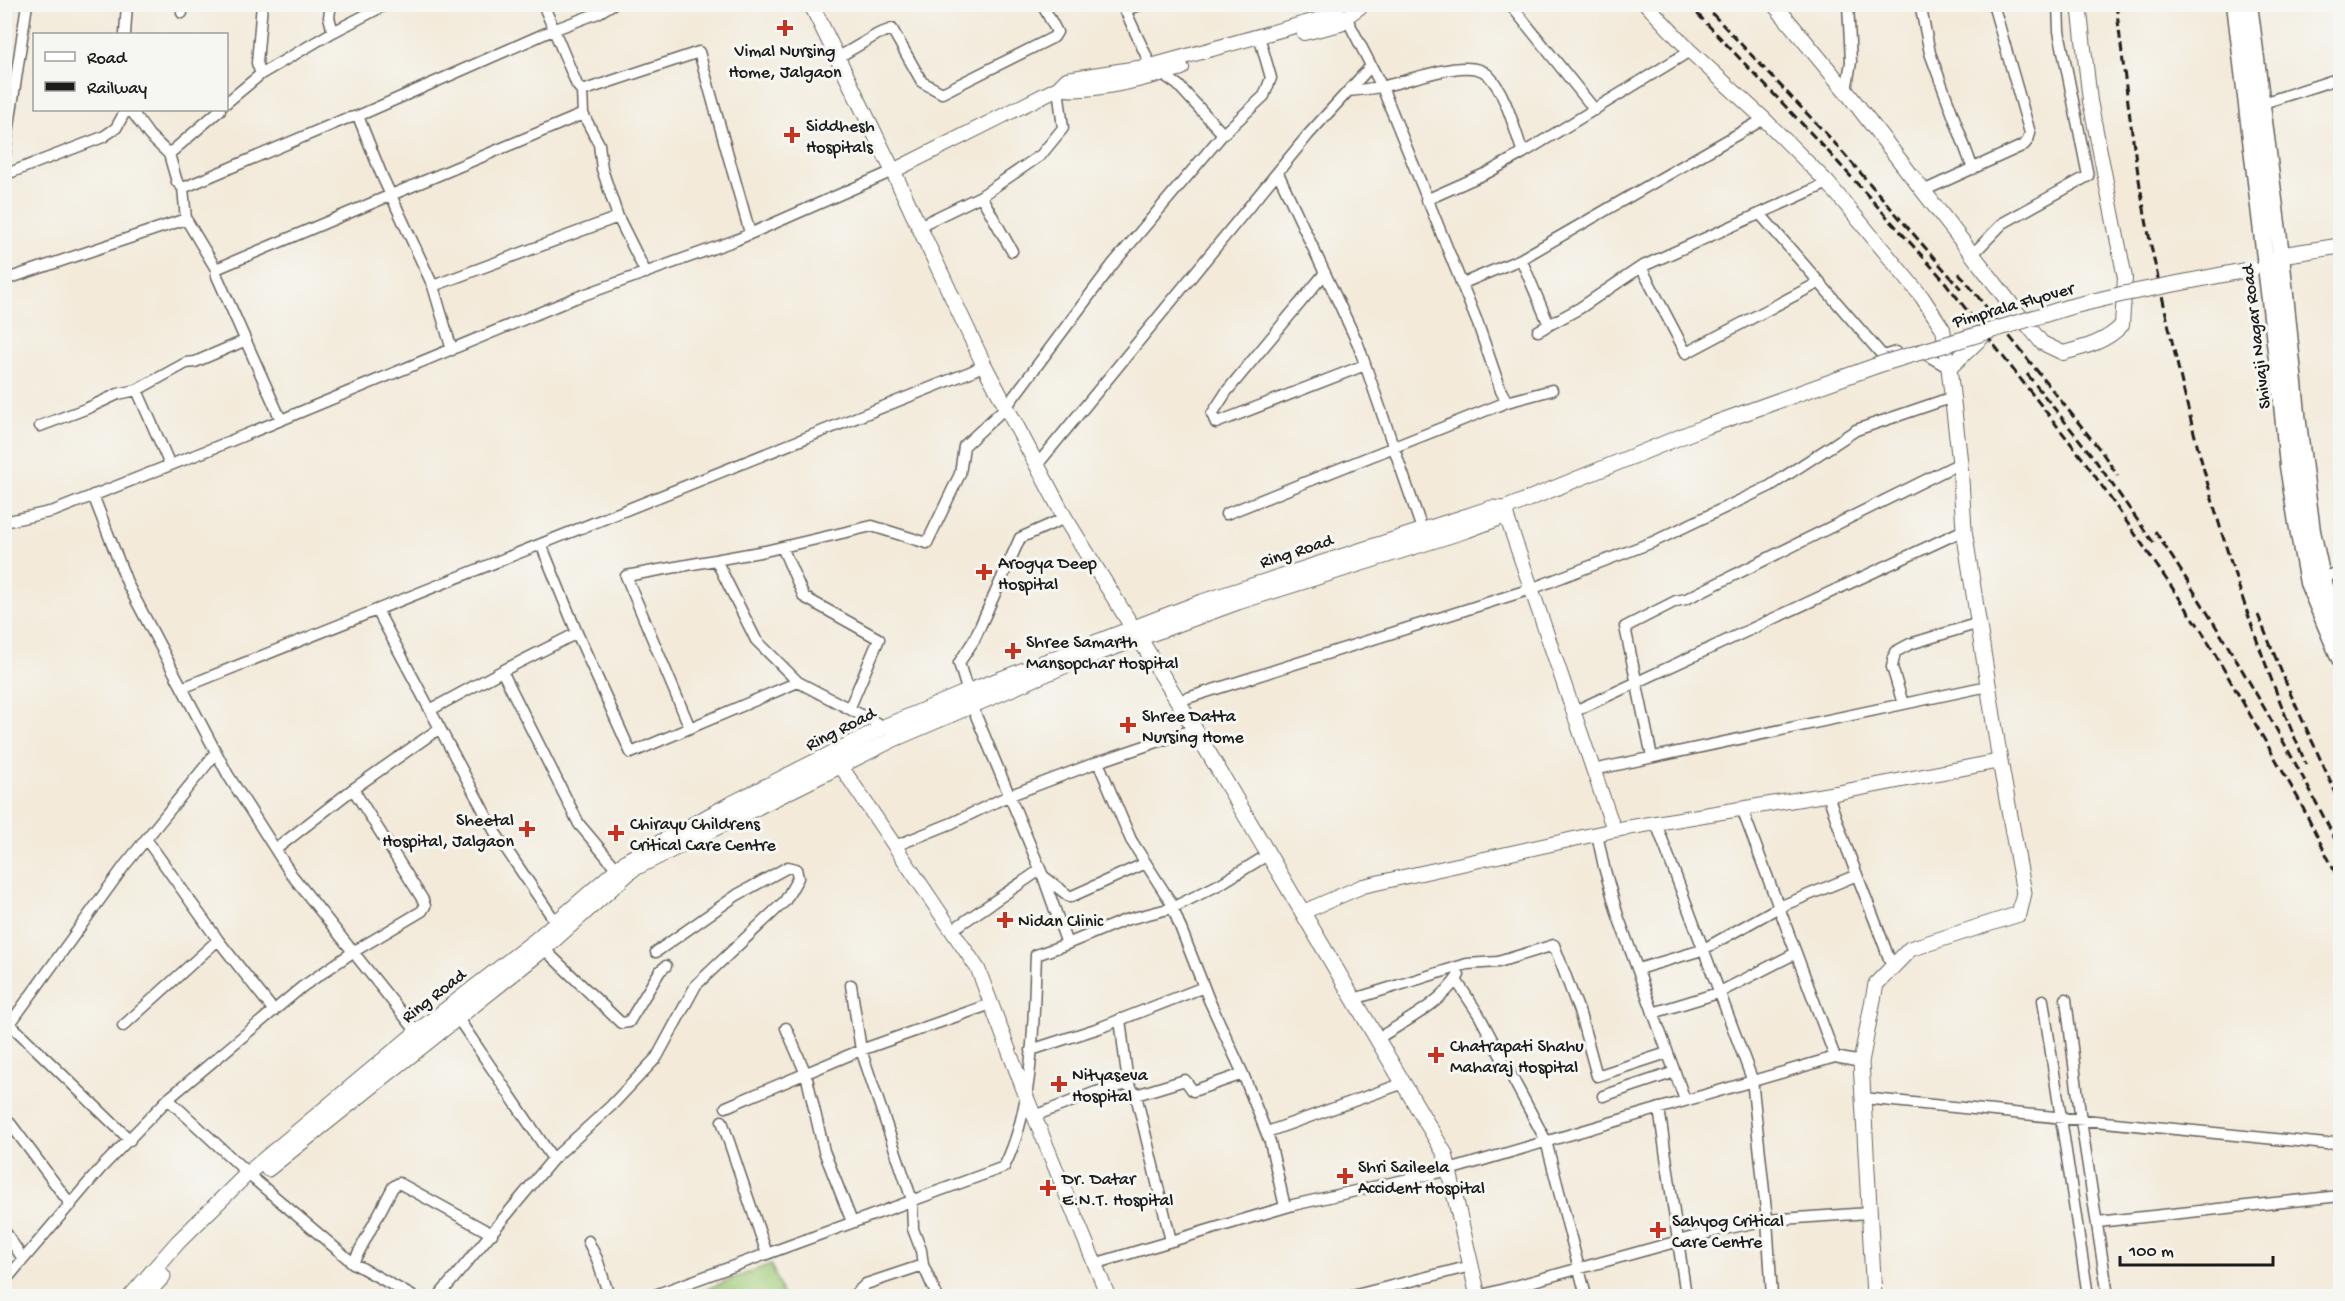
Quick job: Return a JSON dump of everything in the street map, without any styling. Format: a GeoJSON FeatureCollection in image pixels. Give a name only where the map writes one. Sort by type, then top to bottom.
{"type":"FeatureCollection","features":[{"type":"Feature","properties":{"kind":"main road"},"geometry":{"type":"LineString","coordinates":[[811,4],[984,365],[1065,518],[1195,729],[1445,1154],[1479,1296]]}},
{"type":"Feature","properties":{"kind":"main road"},"geometry":{"type":"LineString","coordinates":[[1774,4],[1846,91],[2013,308],[1949,368],[1960,463],[1964,530],[2000,761],[2024,893],[2019,914],[1910,949],[1876,984],[1861,1062],[1874,1296]]}},
{"type":"Feature","properties":{"kind":"main road","name":"Shivaji Nagar Road"},"geometry":{"type":"LineString","coordinates":[[2235,4],[2281,255],[2299,434],[2312,531],[2315,580],[2340,628]]}},
{"type":"Feature","properties":{"kind":"main road","name":"Shivaji Nagar Road"},"geometry":{"type":"LineString","coordinates":[[2249,4],[2259,268],[2288,466],[2315,580],[2340,659]]}},
{"type":"Feature","properties":{"kind":"main road","name":"Pimprala Flyover"},"geometry":{"type":"LineString","coordinates":[[1702,428],[1881,364],[2069,307],[2123,294],[2259,268],[2281,255],[2340,246]]}},
{"type":"Feature","properties":{"kind":"main road","name":"Ring Road"},"geometry":{"type":"LineString","coordinates":[[131,1296],[186,1234],[251,1176],[421,1038],[536,940],[559,927],[620,873],[628,860],[729,805],[837,761],[890,733],[1136,632],[1277,576],[1425,537],[1492,508],[1504,509],[1702,428]]}},
{"type":"Feature","properties":{"kind":"main road"},"geometry":{"type":"LineString","coordinates":[[421,1038],[457,1017],[544,949],[559,927]]}},
{"type":"Feature","properties":{"kind":"main road"},"geometry":{"type":"LineString","coordinates":[[145,1296],[251,1176]]}},
{"type":"Feature","properties":{"kind":"street"},"geometry":{"type":"LineString","coordinates":[[4,160],[27,4]]}},
{"type":"Feature","properties":{"kind":"street"},"geometry":{"type":"LineString","coordinates":[[125,33],[127,4]]}},
{"type":"Feature","properties":{"kind":"street"},"geometry":{"type":"LineString","coordinates":[[261,74],[257,63],[262,4]]}},
{"type":"Feature","properties":{"kind":"street"},"geometry":{"type":"LineString","coordinates":[[331,4],[329,17],[333,32]]}},
{"type":"Feature","properties":{"kind":"street"},"geometry":{"type":"LineString","coordinates":[[228,102],[261,74],[387,4]]}},
{"type":"Feature","properties":{"kind":"street"},"geometry":{"type":"LineString","coordinates":[[543,4],[577,85],[582,91],[583,114],[599,144],[602,169],[618,217],[646,273]]}},
{"type":"Feature","properties":{"kind":"street"},"geometry":{"type":"LineString","coordinates":[[183,188],[345,119],[358,116],[553,30],[598,13],[613,4]]}},
{"type":"Feature","properties":{"kind":"street"},"geometry":{"type":"LineString","coordinates":[[837,58],[878,34],[892,29],[922,82],[942,93],[1054,37],[1058,32],[1042,4]]}},
{"type":"Feature","properties":{"kind":"street"},"geometry":{"type":"LineString","coordinates":[[1143,4],[1122,8],[1156,70],[1178,85],[1223,134]]}},
{"type":"Feature","properties":{"kind":"street"},"geometry":{"type":"LineString","coordinates":[[1346,17],[1364,4]]}},
{"type":"Feature","properties":{"kind":"street"},"geometry":{"type":"LineString","coordinates":[[1510,4],[1594,111]]}},
{"type":"Feature","properties":{"kind":"street"},"geometry":{"type":"LineString","coordinates":[[1646,4],[1690,51],[1764,119],[1828,183],[1922,297],[1938,321],[1943,329],[1949,368]]}},
{"type":"Feature","properties":{"kind":"street"},"geometry":{"type":"LineString","coordinates":[[1846,91],[1851,62],[1848,4]]}},
{"type":"Feature","properties":{"kind":"street"},"geometry":{"type":"LineString","coordinates":[[1920,4],[1930,54],[1973,169]]}},
{"type":"Feature","properties":{"kind":"street"},"geometry":{"type":"LineString","coordinates":[[1923,191],[2024,145],[2028,140],[2030,133],[1993,4]]}},
{"type":"Feature","properties":{"kind":"street"},"geometry":{"type":"LineString","coordinates":[[1972,255],[2003,223],[2088,176],[2059,31],[2058,4]]}},
{"type":"Feature","properties":{"kind":"street"},"geometry":{"type":"LineString","coordinates":[[2013,308],[2042,342],[2063,353],[2092,345],[2112,336],[2122,325],[2125,278],[2090,101],[2079,4]]}},
{"type":"Feature","properties":{"kind":"street"},"geometry":{"type":"LineString","coordinates":[[4,522],[54,511],[575,298],[750,233],[893,171],[1058,88],[1067,79],[1156,70],[1260,40],[1338,14],[1346,17],[1382,87],[1478,324],[1507,402]]}},
{"type":"Feature","properties":{"kind":"street"},"geometry":{"type":"LineString","coordinates":[[690,728],[626,576],[782,547],[872,526],[927,543],[960,474],[964,446],[1006,407],[1113,264],[1223,134],[1264,96],[1271,78],[1260,40]]}},
{"type":"Feature","properties":{"kind":"street"},"geometry":{"type":"LineString","coordinates":[[1426,200],[1489,172],[1523,153],[1690,51]]}},
{"type":"Feature","properties":{"kind":"street"},"geometry":{"type":"LineString","coordinates":[[582,91],[699,52],[750,233]]}},
{"type":"Feature","properties":{"kind":"street"},"geometry":{"type":"LineString","coordinates":[[1037,465],[1278,173],[1371,66]]}},
{"type":"Feature","properties":{"kind":"street"},"geometry":{"type":"LineString","coordinates":[[1348,91],[1382,87],[1460,68],[1478,68],[1488,74],[1498,88],[1523,153]]}},
{"type":"Feature","properties":{"kind":"street"},"geometry":{"type":"LineString","coordinates":[[2254,105],[2340,78]]}},
{"type":"Feature","properties":{"kind":"street"},"geometry":{"type":"LineString","coordinates":[[919,226],[981,196],[1041,155],[1064,128],[1058,88]]}},
{"type":"Feature","properties":{"kind":"street"},"geometry":{"type":"LineString","coordinates":[[4,175],[103,137],[116,128],[126,111]]}},
{"type":"Feature","properties":{"kind":"street"},"geometry":{"type":"LineString","coordinates":[[128,111],[169,154],[177,182],[183,188],[186,219],[216,269],[244,341],[281,420]]}},
{"type":"Feature","properties":{"kind":"street"},"geometry":{"type":"LineString","coordinates":[[169,154],[219,111]]}},
{"type":"Feature","properties":{"kind":"street"},"geometry":{"type":"LineString","coordinates":[[216,269],[583,114]]}},
{"type":"Feature","properties":{"kind":"street"},"geometry":{"type":"LineString","coordinates":[[358,116],[382,176],[393,195],[433,286],[452,350]]}},
{"type":"Feature","properties":{"kind":"street"},"geometry":{"type":"LineString","coordinates":[[1461,284],[1521,259],[1764,119]]}},
{"type":"Feature","properties":{"kind":"street"},"geometry":{"type":"LineString","coordinates":[[1278,173],[1358,344],[1425,537]]}},
{"type":"Feature","properties":{"kind":"street"},"geometry":{"type":"LineString","coordinates":[[1538,331],[1641,267],[1828,183]]}},
{"type":"Feature","properties":{"kind":"street"},"geometry":{"type":"LineString","coordinates":[[981,196],[1012,251]]}},
{"type":"Feature","properties":{"kind":"street"},"geometry":{"type":"LineString","coordinates":[[1761,215],[1883,356],[1913,347],[1949,368]]}},
{"type":"Feature","properties":{"kind":"street"},"geometry":{"type":"LineString","coordinates":[[433,286],[618,217]]}},
{"type":"Feature","properties":{"kind":"street"},"geometry":{"type":"LineString","coordinates":[[4,280],[186,219]]}},
{"type":"Feature","properties":{"kind":"street"},"geometry":{"type":"LineString","coordinates":[[1521,259],[1549,325]]}},
{"type":"Feature","properties":{"kind":"street"},"geometry":{"type":"LineString","coordinates":[[1641,267],[1686,353],[1820,282]]}},
{"type":"Feature","properties":{"kind":"street"},"geometry":{"type":"LineString","coordinates":[[1325,273],[1227,391],[1212,414],[1216,423],[1365,365]]}},
{"type":"Feature","properties":{"kind":"street"},"geometry":{"type":"LineString","coordinates":[[40,426],[117,394],[137,390],[186,363],[195,362],[244,341]]}},
{"type":"Feature","properties":{"kind":"street"},"geometry":{"type":"LineString","coordinates":[[182,688],[984,365]]}},
{"type":"Feature","properties":{"kind":"street"},"geometry":{"type":"LineString","coordinates":[[137,390],[170,465]]}},
{"type":"Feature","properties":{"kind":"street"},"geometry":{"type":"LineString","coordinates":[[1226,514],[1507,402],[1552,390]]}},
{"type":"Feature","properties":{"kind":"street"},"geometry":{"type":"LineString","coordinates":[[1178,701],[1531,589],[1653,542],[1770,486],[1856,430],[1953,397]]}},
{"type":"Feature","properties":{"kind":"street"},"geometry":{"type":"LineString","coordinates":[[1652,757],[1625,627],[1960,463]]}},
{"type":"Feature","properties":{"kind":"street"},"geometry":{"type":"LineString","coordinates":[[93,495],[128,585],[228,775],[291,874],[421,1038]]}},
{"type":"Feature","properties":{"kind":"street"},"geometry":{"type":"LineString","coordinates":[[1504,509],[1614,830]]}},
{"type":"Feature","properties":{"kind":"street"},"geometry":{"type":"LineString","coordinates":[[1065,518],[1020,538],[974,640],[959,663],[970,699],[1008,796],[1042,873],[1066,944]]}},
{"type":"Feature","properties":{"kind":"street"},"geometry":{"type":"LineString","coordinates":[[1573,712],[1964,530]]}},
{"type":"Feature","properties":{"kind":"street"},"geometry":{"type":"LineString","coordinates":[[541,544],[631,753],[798,682]]}},
{"type":"Feature","properties":{"kind":"street"},"geometry":{"type":"LineString","coordinates":[[782,547],[804,597],[879,639],[850,707]]}},
{"type":"Feature","properties":{"kind":"street"},"geometry":{"type":"LineString","coordinates":[[716,560],[756,640],[798,682],[850,707],[890,733]]}},
{"type":"Feature","properties":{"kind":"street"},"geometry":{"type":"LineString","coordinates":[[2315,580],[2340,572]]}},
{"type":"Feature","properties":{"kind":"street"},"geometry":{"type":"LineString","coordinates":[[377,610],[496,834],[559,927]]}},
{"type":"Feature","properties":{"kind":"street"},"geometry":{"type":"LineString","coordinates":[[1903,704],[1892,667],[1895,652],[1978,623]]}},
{"type":"Feature","properties":{"kind":"street"},"geometry":{"type":"LineString","coordinates":[[430,710],[578,633]]}},
{"type":"Feature","properties":{"kind":"street"},"geometry":{"type":"LineString","coordinates":[[502,671],[579,824],[620,873]]}},
{"type":"Feature","properties":{"kind":"street"},"geometry":{"type":"LineString","coordinates":[[1593,770],[1988,686]]}},
{"type":"Feature","properties":{"kind":"street"},"geometry":{"type":"LineString","coordinates":[[276,849],[353,789],[440,728]]}},
{"type":"Feature","properties":{"kind":"street"},"geometry":{"type":"LineString","coordinates":[[895,846],[952,823],[1008,796],[1195,729]]}},
{"type":"Feature","properties":{"kind":"street"},"geometry":{"type":"LineString","coordinates":[[130,1140],[7,1028],[124,865],[216,753]]}},
{"type":"Feature","properties":{"kind":"street"},"geometry":{"type":"LineString","coordinates":[[837,761],[978,969],[1026,1096],[1108,1296]]}},
{"type":"Feature","properties":{"kind":"street"},"geometry":{"type":"LineString","coordinates":[[1303,912],[1363,886],[1614,830],[1828,794],[2000,761]]}},
{"type":"Feature","properties":{"kind":"street"},"geometry":{"type":"LineString","coordinates":[[1098,762],[1131,840],[1172,908],[1243,1074],[1267,1132],[1284,1207]]}},
{"type":"Feature","properties":{"kind":"street"},"geometry":{"type":"LineString","coordinates":[[4,1282],[101,1168],[168,1099],[302,987],[353,952],[422,911],[425,906],[353,789]]}},
{"type":"Feature","properties":{"kind":"street"},"geometry":{"type":"LineString","coordinates":[[1828,794],[1841,837],[1892,967]]}},
{"type":"Feature","properties":{"kind":"street"},"geometry":{"type":"LineString","coordinates":[[1742,809],[1835,1057]]}},
{"type":"Feature","properties":{"kind":"street"},"geometry":{"type":"LineString","coordinates":[[1656,823],[1752,1079],[1767,1220],[1772,1296]]}},
{"type":"Feature","properties":{"kind":"street"},"geometry":{"type":"LineString","coordinates":[[1597,834],[1618,916],[1685,1100]]}},
{"type":"Feature","properties":{"kind":"street"},"geometry":{"type":"LineString","coordinates":[[146,839],[218,940],[274,1011]]}},
{"type":"Feature","properties":{"kind":"street"},"geometry":{"type":"LineString","coordinates":[[651,1296],[1004,1167],[1016,1143],[1026,1096],[1036,955],[1125,920],[1172,908],[1220,884],[1269,854]]}},
{"type":"Feature","properties":{"kind":"street"},"geometry":{"type":"LineString","coordinates":[[1042,873],[1070,897],[1146,863]]}},
{"type":"Feature","properties":{"kind":"street"},"geometry":{"type":"LineString","coordinates":[[439,1296],[553,1159],[610,1106],[657,1057],[696,985],[785,901],[798,878],[796,869],[788,867],[736,895],[656,952]]}},
{"type":"Feature","properties":{"kind":"street"},"geometry":{"type":"LineString","coordinates":[[951,930],[1042,873]]}},
{"type":"Feature","properties":{"kind":"street"},"geometry":{"type":"LineString","coordinates":[[1638,969],[1702,950],[1779,907],[1857,875]]}},
{"type":"Feature","properties":{"kind":"street"},"geometry":{"type":"LineString","coordinates":[[123,1026],[218,940]]}},
{"type":"Feature","properties":{"kind":"street"},"geometry":{"type":"LineString","coordinates":[[1354,999],[1467,964],[1498,962],[1554,945],[1580,1014],[1597,1076],[1667,1053]]}},
{"type":"Feature","properties":{"kind":"street"},"geometry":{"type":"LineString","coordinates":[[544,949],[621,1023],[629,1022],[660,971],[666,966]]}},
{"type":"Feature","properties":{"kind":"street"},"geometry":{"type":"LineString","coordinates":[[1653,1013],[1718,993],[1796,953]]}},
{"type":"Feature","properties":{"kind":"street"},"geometry":{"type":"LineString","coordinates":[[1377,1039],[1418,1013],[1452,987],[1467,964]]}},
{"type":"Feature","properties":{"kind":"street"},"geometry":{"type":"LineString","coordinates":[[1456,980],[1479,1015],[1546,1141],[1587,1296]]}},
{"type":"Feature","properties":{"kind":"street"},"geometry":{"type":"LineString","coordinates":[[851,985],[861,1050],[912,1200],[913,1229],[921,1250],[923,1265],[937,1296]]}},
{"type":"Feature","properties":{"kind":"street"},"geometry":{"type":"LineString","coordinates":[[1031,1050],[1204,987]]}},
{"type":"Feature","properties":{"kind":"street"},"geometry":{"type":"LineString","coordinates":[[2066,999],[2081,1121],[2108,1296]]}},
{"type":"Feature","properties":{"kind":"street"},"geometry":{"type":"LineString","coordinates":[[2043,1000],[2088,1296]]}},
{"type":"Feature","properties":{"kind":"street"},"geometry":{"type":"LineString","coordinates":[[726,1107],[861,1050],[991,1004]]}},
{"type":"Feature","properties":{"kind":"street"},"geometry":{"type":"LineString","coordinates":[[457,1017],[553,1159]]}},
{"type":"Feature","properties":{"kind":"street"},"geometry":{"type":"LineString","coordinates":[[1120,1019],[1128,1084],[1136,1095],[1171,1241]]}},
{"type":"Feature","properties":{"kind":"street"},"geometry":{"type":"LineString","coordinates":[[786,1028],[806,1074],[824,1151],[852,1222]]}},
{"type":"Feature","properties":{"kind":"street"},"geometry":{"type":"LineString","coordinates":[[1094,1264],[1284,1207],[1449,1170],[1752,1079],[1835,1057],[1861,1062]]}},
{"type":"Feature","properties":{"kind":"street"},"geometry":{"type":"LineString","coordinates":[[1603,1096],[1675,1072]]}},
{"type":"Feature","properties":{"kind":"street"},"geometry":{"type":"LineString","coordinates":[[1136,1095],[1185,1080],[1193,1092],[1243,1074]]}},
{"type":"Feature","properties":{"kind":"street"},"geometry":{"type":"LineString","coordinates":[[1267,1132],[1404,1083]]}},
{"type":"Feature","properties":{"kind":"street"},"geometry":{"type":"LineString","coordinates":[[1034,1116],[1096,1092],[1128,1084]]}},
{"type":"Feature","properties":{"kind":"street"},"geometry":{"type":"LineString","coordinates":[[1863,1098],[2326,1144],[2340,1141]]}},
{"type":"Feature","properties":{"kind":"street"},"geometry":{"type":"LineString","coordinates":[[168,1099],[251,1176],[353,1263],[412,1296]]}},
{"type":"Feature","properties":{"kind":"street"},"geometry":{"type":"LineString","coordinates":[[1659,1108],[1680,1241],[1686,1296]]}},
{"type":"Feature","properties":{"kind":"street"},"geometry":{"type":"LineString","coordinates":[[4,1115],[71,1205]]}},
{"type":"Feature","properties":{"kind":"street"},"geometry":{"type":"LineString","coordinates":[[722,1121],[767,1254]]}},
{"type":"Feature","properties":{"kind":"street"},"geometry":{"type":"LineString","coordinates":[[353,1263],[393,1187],[399,1183],[492,1234]]}},
{"type":"Feature","properties":{"kind":"street"},"geometry":{"type":"LineString","coordinates":[[2097,1222],[2340,1196]]}},
{"type":"Feature","properties":{"kind":"street"},"geometry":{"type":"LineString","coordinates":[[1479,1296],[1680,1241],[1767,1220],[1869,1213]]}},
{"type":"Feature","properties":{"kind":"street"},"geometry":{"type":"LineString","coordinates":[[4,1230],[23,1259]]}},
{"type":"Feature","properties":{"kind":"street"},"geometry":{"type":"LineString","coordinates":[[588,1241],[597,1259],[609,1296]]}},
{"type":"Feature","properties":{"kind":"street"},"geometry":{"type":"LineString","coordinates":[[853,1296],[866,1284],[923,1265]]}},
{"type":"Feature","properties":{"kind":"street"},"geometry":{"type":"LineString","coordinates":[[1352,1296],[1471,1266]]}},
{"type":"Feature","properties":{"kind":"green space"},"geometry":{"type":"Polygon","coordinates":[[[771,1264],[783,1296],[689,1296],[771,1264]]]}},
{"type":"Feature","properties":{"kind":"railway"},"geometry":{"type":"LineString","coordinates":[[1688,4],[1825,148],[1941,277],[2086,463],[2200,628],[2298,798],[2340,882]]}},
{"type":"Feature","properties":{"kind":"railway"},"geometry":{"type":"LineString","coordinates":[[1703,4],[1832,140],[1961,289]]}},
{"type":"Feature","properties":{"kind":"railway"},"geometry":{"type":"LineString","coordinates":[[2116,4],[2142,198],[2181,379],[2226,547],[2263,657],[2306,764]]}},
{"type":"Feature","properties":{"kind":"railway"},"geometry":{"type":"LineString","coordinates":[[1959,273],[2101,451],[2118,476]]}},
{"type":"Feature","properties":{"kind":"railway"},"geometry":{"type":"LineString","coordinates":[[2027,374],[2093,457],[2155,545]]}},
{"type":"Feature","properties":{"kind":"railway"},"geometry":{"type":"LineString","coordinates":[[2155,531],[2252,687],[2340,849]]}},
{"type":"Feature","properties":{"kind":"railway"},"geometry":{"type":"LineString","coordinates":[[2258,615],[2291,695],[2340,802]]}},
{"type":"Feature","properties":{"kind":"place","name":"Vimal Nursing Home, Jalgaon"},"geometry":{"type":"Point","coordinates":[785,28]}},
{"type":"Feature","properties":{"kind":"place","name":"Siddhesh Hospitals"},"geometry":{"type":"Point","coordinates":[792,135]}},
{"type":"Feature","properties":{"kind":"place","name":"Arogya Deep Hospital"},"geometry":{"type":"Point","coordinates":[984,572]}},
{"type":"Feature","properties":{"kind":"place","name":"Shree Samarth Mansopchar Hospital"},"geometry":{"type":"Point","coordinates":[1013,651]}},
{"type":"Feature","properties":{"kind":"place","name":"Shree Datta Nursing Home"},"geometry":{"type":"Point","coordinates":[1128,725]}},
{"type":"Feature","properties":{"kind":"place","name":"Sheetal Hospital, Jalgaon"},"geometry":{"type":"Point","coordinates":[527,829]}},
{"type":"Feature","properties":{"kind":"place","name":"Chirayu Childrens Critical Care Centre"},"geometry":{"type":"Point","coordinates":[616,833]}},
{"type":"Feature","properties":{"kind":"place","name":"Nidan Clinic"},"geometry":{"type":"Point","coordinates":[1005,920]}},
{"type":"Feature","properties":{"kind":"place","name":"Chatrapati Shahu Maharaj Hospital"},"geometry":{"type":"Point","coordinates":[1436,1055]}},
{"type":"Feature","properties":{"kind":"place","name":"Nityaseva Hospital"},"geometry":{"type":"Point","coordinates":[1059,1084]}},
{"type":"Feature","properties":{"kind":"place","name":"Shri Saileela Accident Hospital"},"geometry":{"type":"Point","coordinates":[1345,1176]}},
{"type":"Feature","properties":{"kind":"place","name":"Dr. Datar E.N.T. Hospital"},"geometry":{"type":"Point","coordinates":[1048,1188]}},
{"type":"Feature","properties":{"kind":"place","name":"Sahyog Critical Care Centre"},"geometry":{"type":"Point","coordinates":[1658,1230]}}]}
